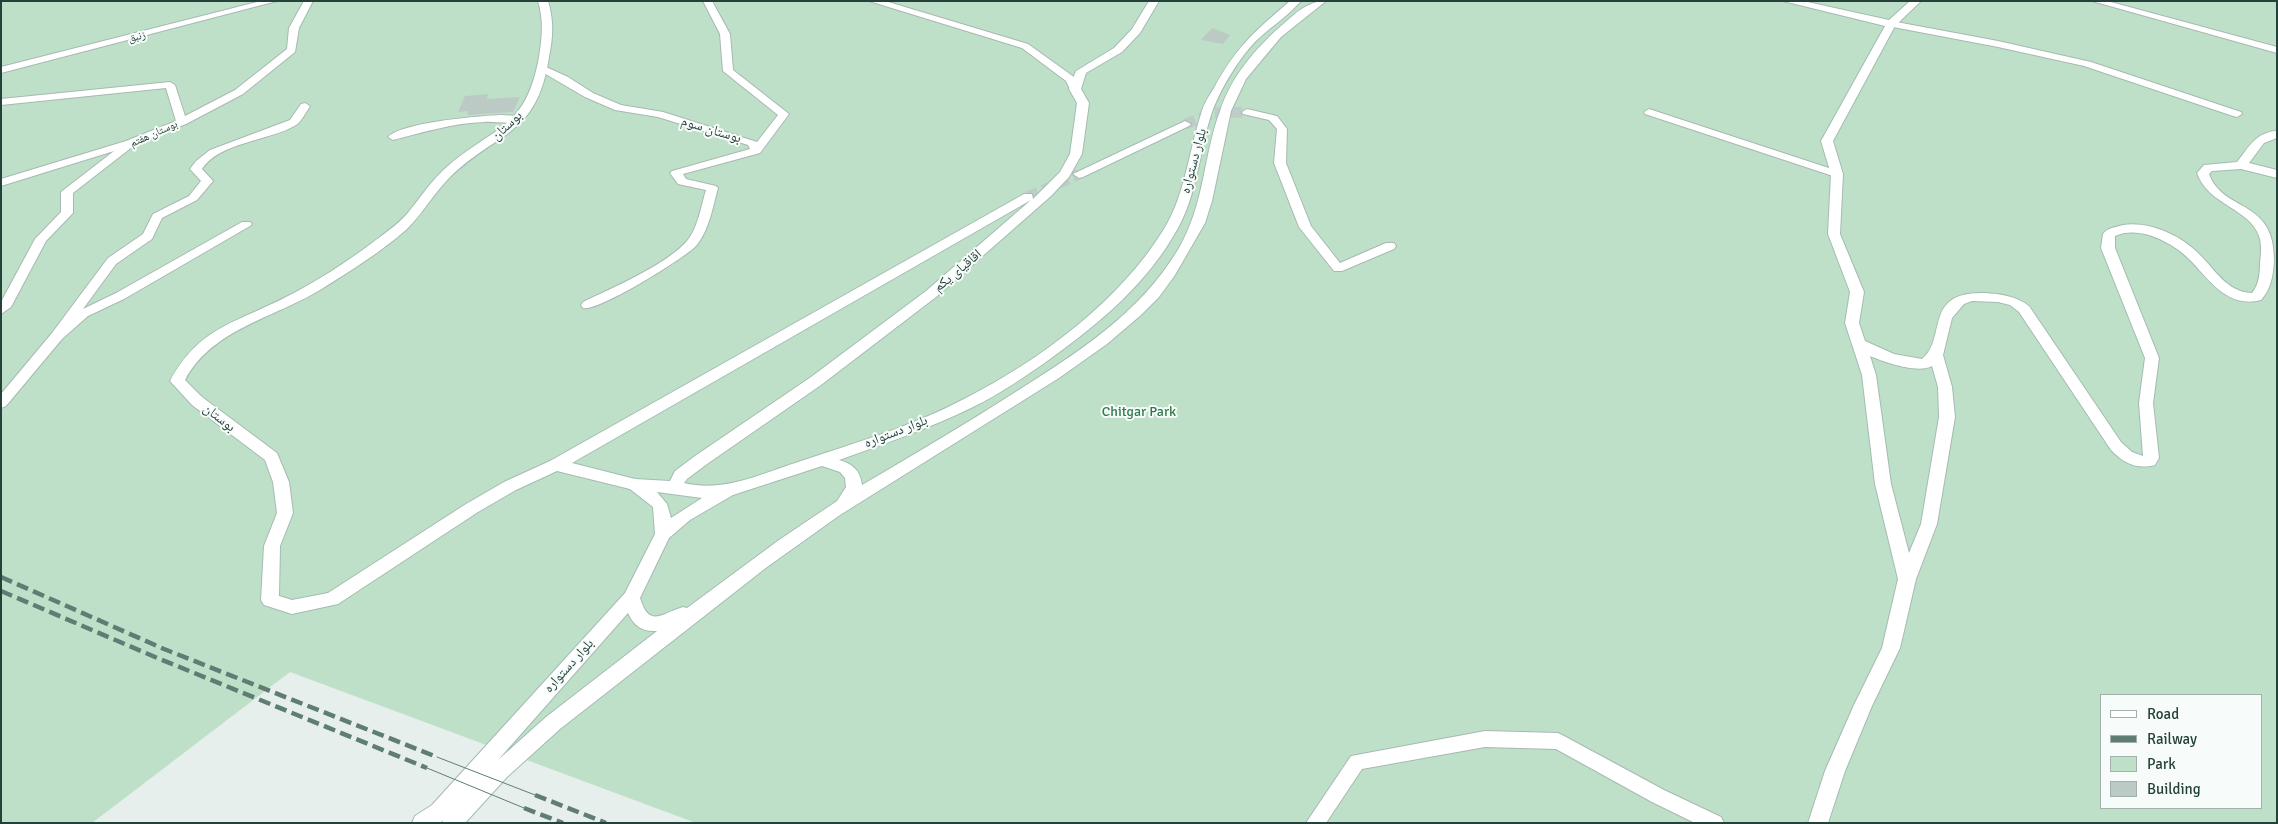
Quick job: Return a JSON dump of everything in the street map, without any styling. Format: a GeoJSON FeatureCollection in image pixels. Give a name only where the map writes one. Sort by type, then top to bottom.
{"type":"FeatureCollection","features":[{"type":"Feature","properties":{"kind":"street","name":"زنبق"},"geometry":{"type":"LineString","coordinates":[[1,70],[273,1]]}},
{"type":"Feature","properties":{"kind":"street","name":"بوستان هفتم"},"geometry":{"type":"LineString","coordinates":[[1,310],[5,307],[41,239],[67,213],[67,192],[132,142],[182,122],[239,92],[292,50],[294,28],[309,1]]}},
{"type":"Feature","properties":{"kind":"street","name":"بوستان"},"geometry":{"type":"LineString","coordinates":[[543,1],[549,19],[542,70],[535,94],[518,119],[498,137],[468,156],[441,180],[402,226],[331,277],[276,308],[240,323],[209,340],[184,365],[177,381],[197,401],[272,458],[281,482],[285,513],[272,546],[270,600],[292,606],[332,599],[472,508],[510,486],[556,465]]}},
{"type":"Feature","properties":{"kind":"street"},"geometry":{"type":"LineString","coordinates":[[707,1],[724,34],[728,71],[784,114],[756,150]]}},
{"type":"Feature","properties":{"kind":"street"},"geometry":{"type":"LineString","coordinates":[[873,1],[1025,46],[1070,79],[1075,89]]}},
{"type":"Feature","properties":{"kind":"street"},"geometry":{"type":"LineString","coordinates":[[1075,89],[1081,71],[1124,44],[1136,31],[1154,1]]}},
{"type":"Feature","properties":{"kind":"street","name":"بلوار دستواره"},"geometry":{"type":"LineString","coordinates":[[446,817],[630,598],[663,534],[684,516],[728,491],[906,430],[969,403],[1023,371],[1072,336],[1116,300],[1144,268],[1172,227],[1185,195],[1207,111],[1233,62],[1254,37],[1296,1]]}},
{"type":"Feature","properties":{"kind":"street","name":"بلوار دستواره"},"geometry":{"type":"LineString","coordinates":[[446,817],[470,800],[558,717],[716,596],[844,504],[1019,398],[1095,346],[1149,300],[1178,259],[1201,218],[1226,108],[1244,75],[1261,51],[1286,26],[1321,1]]}},
{"type":"Feature","properties":{"kind":"street"},"geometry":{"type":"LineString","coordinates":[[1788,1],[2087,64],[2237,114]]}},
{"type":"Feature","properties":{"kind":"street"},"geometry":{"type":"LineString","coordinates":[[1907,579],[1883,484],[1870,375],[1852,323],[1857,292],[1834,234],[1837,174],[1827,141],[1890,24],[1916,1]]}},
{"type":"Feature","properties":{"kind":"street"},"geometry":{"type":"LineString","coordinates":[[2096,1],[2277,50]]}},
{"type":"Feature","properties":{"kind":"street","name":"بوستان سوم"},"geometry":{"type":"LineString","coordinates":[[542,70],[619,108],[659,114],[753,143],[756,150],[739,158],[699,164],[676,172],[682,182],[712,188],[702,224],[692,243],[642,278],[586,305]]}},
{"type":"Feature","properties":{"kind":"street"},"geometry":{"type":"LineString","coordinates":[[1,102],[170,85],[182,122]]}},
{"type":"Feature","properties":{"kind":"street","name":"اقاقیای یکم"},"geometry":{"type":"LineString","coordinates":[[674,487],[681,475],[816,381],[864,342],[931,294],[1047,192],[1065,174],[1076,154],[1083,103],[1075,89]]}},
{"type":"Feature","properties":{"kind":"street"},"geometry":{"type":"LineString","coordinates":[[1,403],[57,336],[112,260],[148,236],[157,216],[192,198],[207,181],[196,169],[200,163],[214,152],[294,122],[305,106]]}},
{"type":"Feature","properties":{"kind":"street"},"geometry":{"type":"LineString","coordinates":[[1247,112],[1273,118],[1282,129],[1280,163],[1305,227],[1338,268],[1390,246]]}},
{"type":"Feature","properties":{"kind":"street"},"geometry":{"type":"LineString","coordinates":[[1649,112],[1837,174]]}},
{"type":"Feature","properties":{"kind":"street"},"geometry":{"type":"LineString","coordinates":[[393,138],[416,129],[450,122],[485,118],[518,119]]}},
{"type":"Feature","properties":{"kind":"street"},"geometry":{"type":"LineString","coordinates":[[1078,174],[1186,124]]}},
{"type":"Feature","properties":{"kind":"street"},"geometry":{"type":"LineString","coordinates":[[2241,165],[2261,138],[2277,134]]}},
{"type":"Feature","properties":{"kind":"street"},"geometry":{"type":"LineString","coordinates":[[1,184],[132,142]]}},
{"type":"Feature","properties":{"kind":"street"},"geometry":{"type":"LineString","coordinates":[[1818,823],[1835,771],[1860,713],[1892,648],[1907,579],[1929,524],[1947,417],[1946,387],[1936,355],[1945,317],[1959,301],[1981,296],[2015,302],[2024,309],[2116,446],[2124,455],[2134,460],[2142,463],[2150,461],[2146,403],[2152,358],[2108,248],[2109,234],[2126,228],[2141,230],[2171,240],[2188,252],[2218,284],[2232,293],[2256,297],[2261,292],[2266,275],[2268,246],[2264,233],[2253,218],[2212,190],[2204,180],[2203,173],[2208,168],[2241,165],[2277,174]]}},
{"type":"Feature","properties":{"kind":"street"},"geometry":{"type":"LineString","coordinates":[[556,465],[1028,197]]}},
{"type":"Feature","properties":{"kind":"street"},"geometry":{"type":"LineString","coordinates":[[57,336],[84,313],[120,296],[246,224]]}},
{"type":"Feature","properties":{"kind":"street"},"geometry":{"type":"LineString","coordinates":[[1860,344],[1879,356],[1903,362],[1925,364],[1936,355]]}},
{"type":"Feature","properties":{"kind":"street"},"geometry":{"type":"LineString","coordinates":[[822,460],[846,468],[854,476],[854,488],[844,504]]}},
{"type":"Feature","properties":{"kind":"street"},"geometry":{"type":"LineString","coordinates":[[556,465],[601,474],[635,485],[674,487],[695,492],[728,491]]}},
{"type":"Feature","properties":{"kind":"street"},"geometry":{"type":"LineString","coordinates":[[635,485],[656,499],[664,510],[663,534]]}},
{"type":"Feature","properties":{"kind":"street"},"geometry":{"type":"LineString","coordinates":[[630,598],[640,620],[649,625],[672,621],[716,596]]}},
{"type":"Feature","properties":{"kind":"street"},"geometry":{"type":"LineString","coordinates":[[1315,823],[1356,762],[1484,739],[1558,741],[1658,796],[1715,823]]}},
{"type":"Feature","properties":{"kind":"street"},"geometry":{"type":"LineString","coordinates":[[422,823],[446,817]]}},
{"type":"Feature","properties":{"kind":"green space","name":"Chitgar Park"},"geometry":{"type":"Polygon","coordinates":[[[1,1],[2277,1],[2277,823],[696,823],[290,672],[92,823],[1,823],[1,1]]]}},
{"type":"Feature","properties":{"kind":"building"},"geometry":{"type":"Polygon","coordinates":[[[1212,28],[1230,35],[1223,44],[1201,40],[1212,28]]]}},
{"type":"Feature","properties":{"kind":"building"},"geometry":{"type":"Polygon","coordinates":[[[489,94],[486,99],[520,97],[513,112],[468,115],[467,111],[458,112],[465,96],[489,94]]]}},
{"type":"Feature","properties":{"kind":"tunnel"},"geometry":{"type":"LineString","coordinates":[[1185,124],[1215,113],[1247,112]]}},
{"type":"Feature","properties":{"kind":"tunnel"},"geometry":{"type":"LineString","coordinates":[[1028,197],[1079,174]]}},
{"type":"Feature","properties":{"kind":"tram line"},"geometry":{"type":"LineString","coordinates":[[437,757],[535,795]]}},
{"type":"Feature","properties":{"kind":"tram line"},"geometry":{"type":"LineString","coordinates":[[427,768],[524,808]]}},
{"type":"Feature","properties":{"kind":"railway"},"geometry":{"type":"LineString","coordinates":[[1,577],[164,649],[437,757]]}},
{"type":"Feature","properties":{"kind":"railway"},"geometry":{"type":"LineString","coordinates":[[1,591],[155,657],[427,768]]}},
{"type":"Feature","properties":{"kind":"railway"},"geometry":{"type":"LineString","coordinates":[[535,795],[606,823]]}},
{"type":"Feature","properties":{"kind":"railway"},"geometry":{"type":"LineString","coordinates":[[524,808],[563,823]]}}]}
